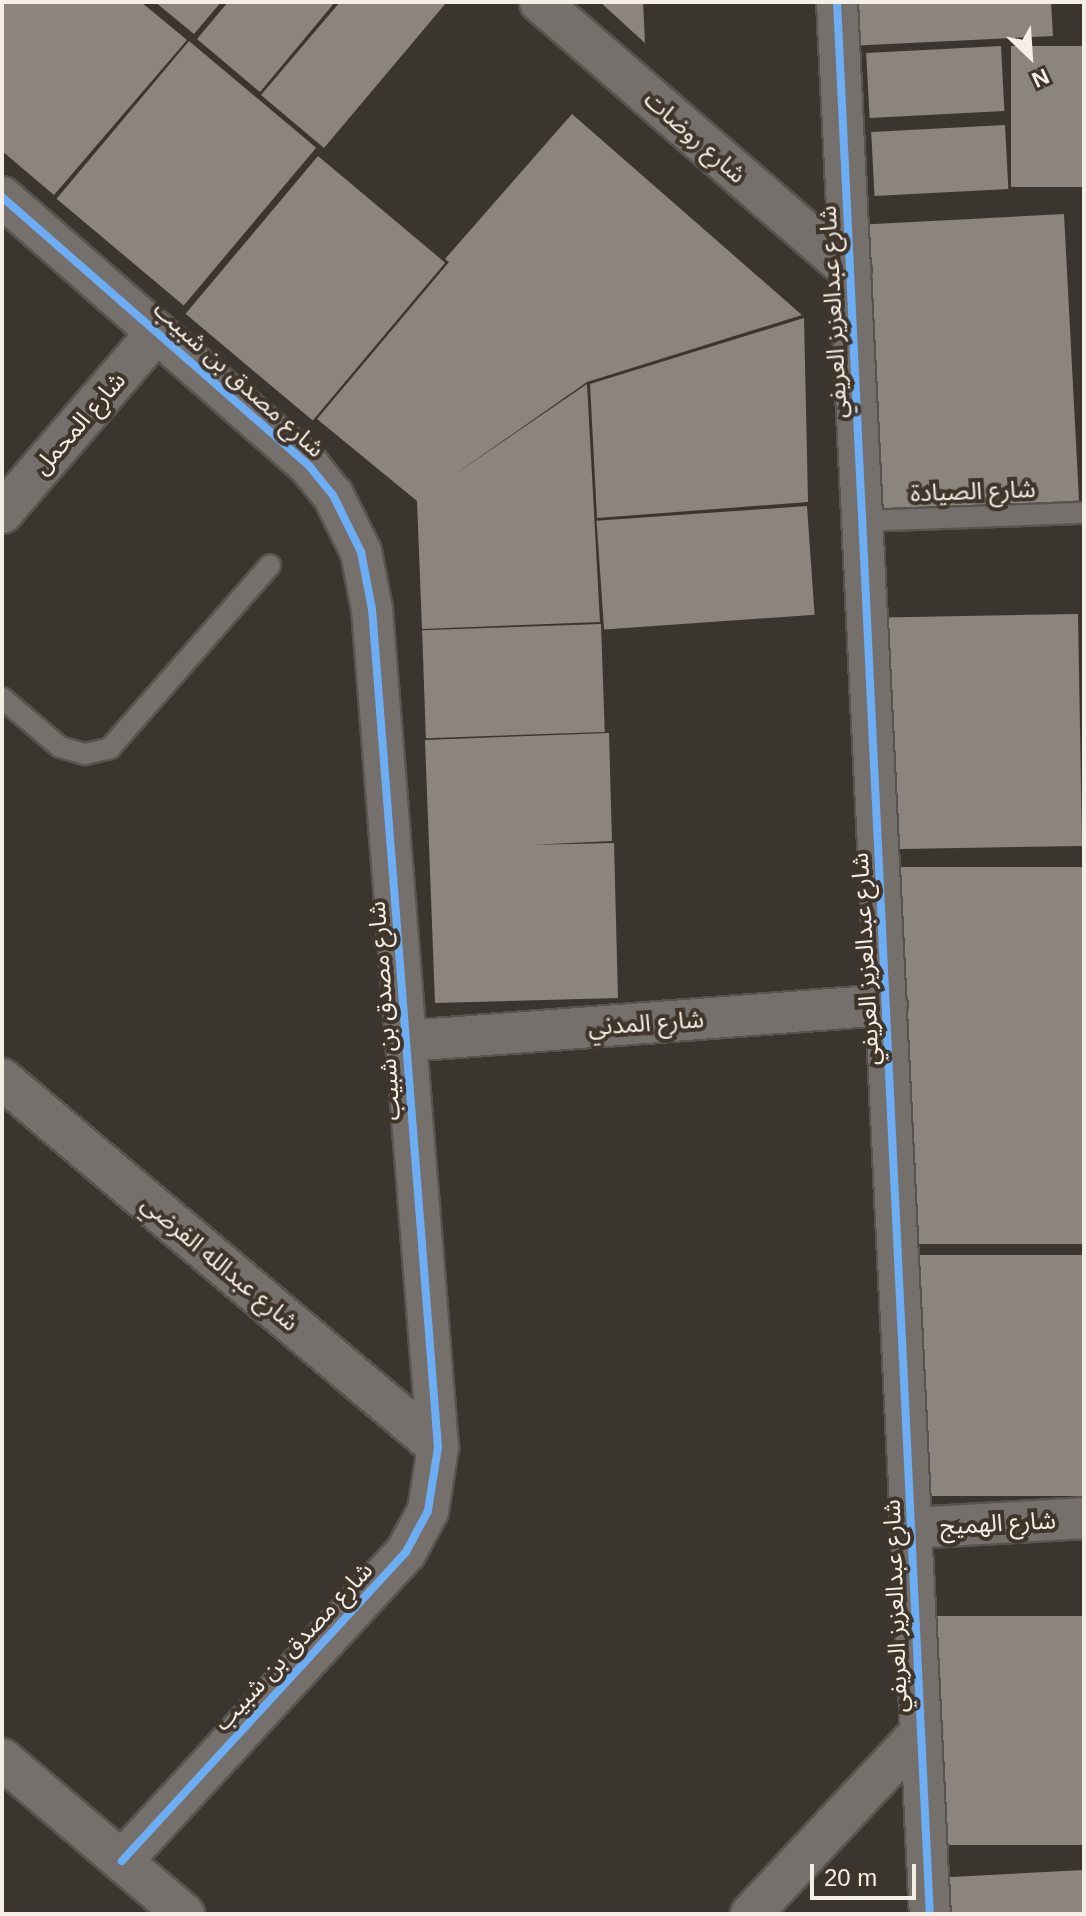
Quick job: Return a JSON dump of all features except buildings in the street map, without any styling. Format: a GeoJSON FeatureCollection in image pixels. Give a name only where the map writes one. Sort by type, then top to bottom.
{"type":"FeatureCollection","features":[{"type":"Feature","properties":{"kind":"street","name":"شارع روضات"},"geometry":{"type":"LineString","coordinates":[[540,2],[851,271]]}},
{"type":"Feature","properties":{"kind":"street","name":"شارع عبدالعزيز العريفي"},"geometry":{"type":"LineString","coordinates":[[837,2],[930,1914]]}},
{"type":"Feature","properties":{"kind":"street","name":"شارع مصدق بن شبيب"},"geometry":{"type":"LineString","coordinates":[[2,197],[310,467],[333,495],[361,552],[372,609],[438,1447],[428,1511],[406,1552],[122,1861]]}},
{"type":"Feature","properties":{"kind":"street","name":"شارع المحمل"},"geometry":{"type":"LineString","coordinates":[[2,513],[157,332]]}},
{"type":"Feature","properties":{"kind":"street","name":"شارع المدني"},"geometry":{"type":"LineString","coordinates":[[406,1041],[887,1005]]}},
{"type":"Feature","properties":{"kind":"street","name":"شارع عبدالله الفرضي"},"geometry":{"type":"LineString","coordinates":[[2,1079],[438,1447]]}},
{"type":"Feature","properties":{"kind":"street","name":"شارع الهميج"},"geometry":{"type":"LineString","coordinates":[[912,1528],[1084,1518]]}},
{"type":"Feature","properties":{"kind":"street"},"geometry":{"type":"LineString","coordinates":[[751,1914],[921,1732]]}},
{"type":"Feature","properties":{"kind":"street"},"geometry":{"type":"LineString","coordinates":[[2,1759],[184,1914]]}},
{"type":"Feature","properties":{"kind":"lane","name":"شارع الصيادة"},"geometry":{"type":"LineString","coordinates":[[864,521],[1084,513]]}},
{"type":"Feature","properties":{"kind":"lane"},"geometry":{"type":"LineString","coordinates":[[2,698],[60,747],[85,754],[110,748],[270,565]]}},
{"type":"Feature","properties":{"kind":"cycle path"},"geometry":{"type":"LineString","coordinates":[[837,2],[930,1914]]}},
{"type":"Feature","properties":{"kind":"cycle path"},"geometry":{"type":"LineString","coordinates":[[2,197],[310,467],[333,495],[361,552],[372,609],[438,1447],[428,1511],[406,1552],[122,1861]]}}]}
